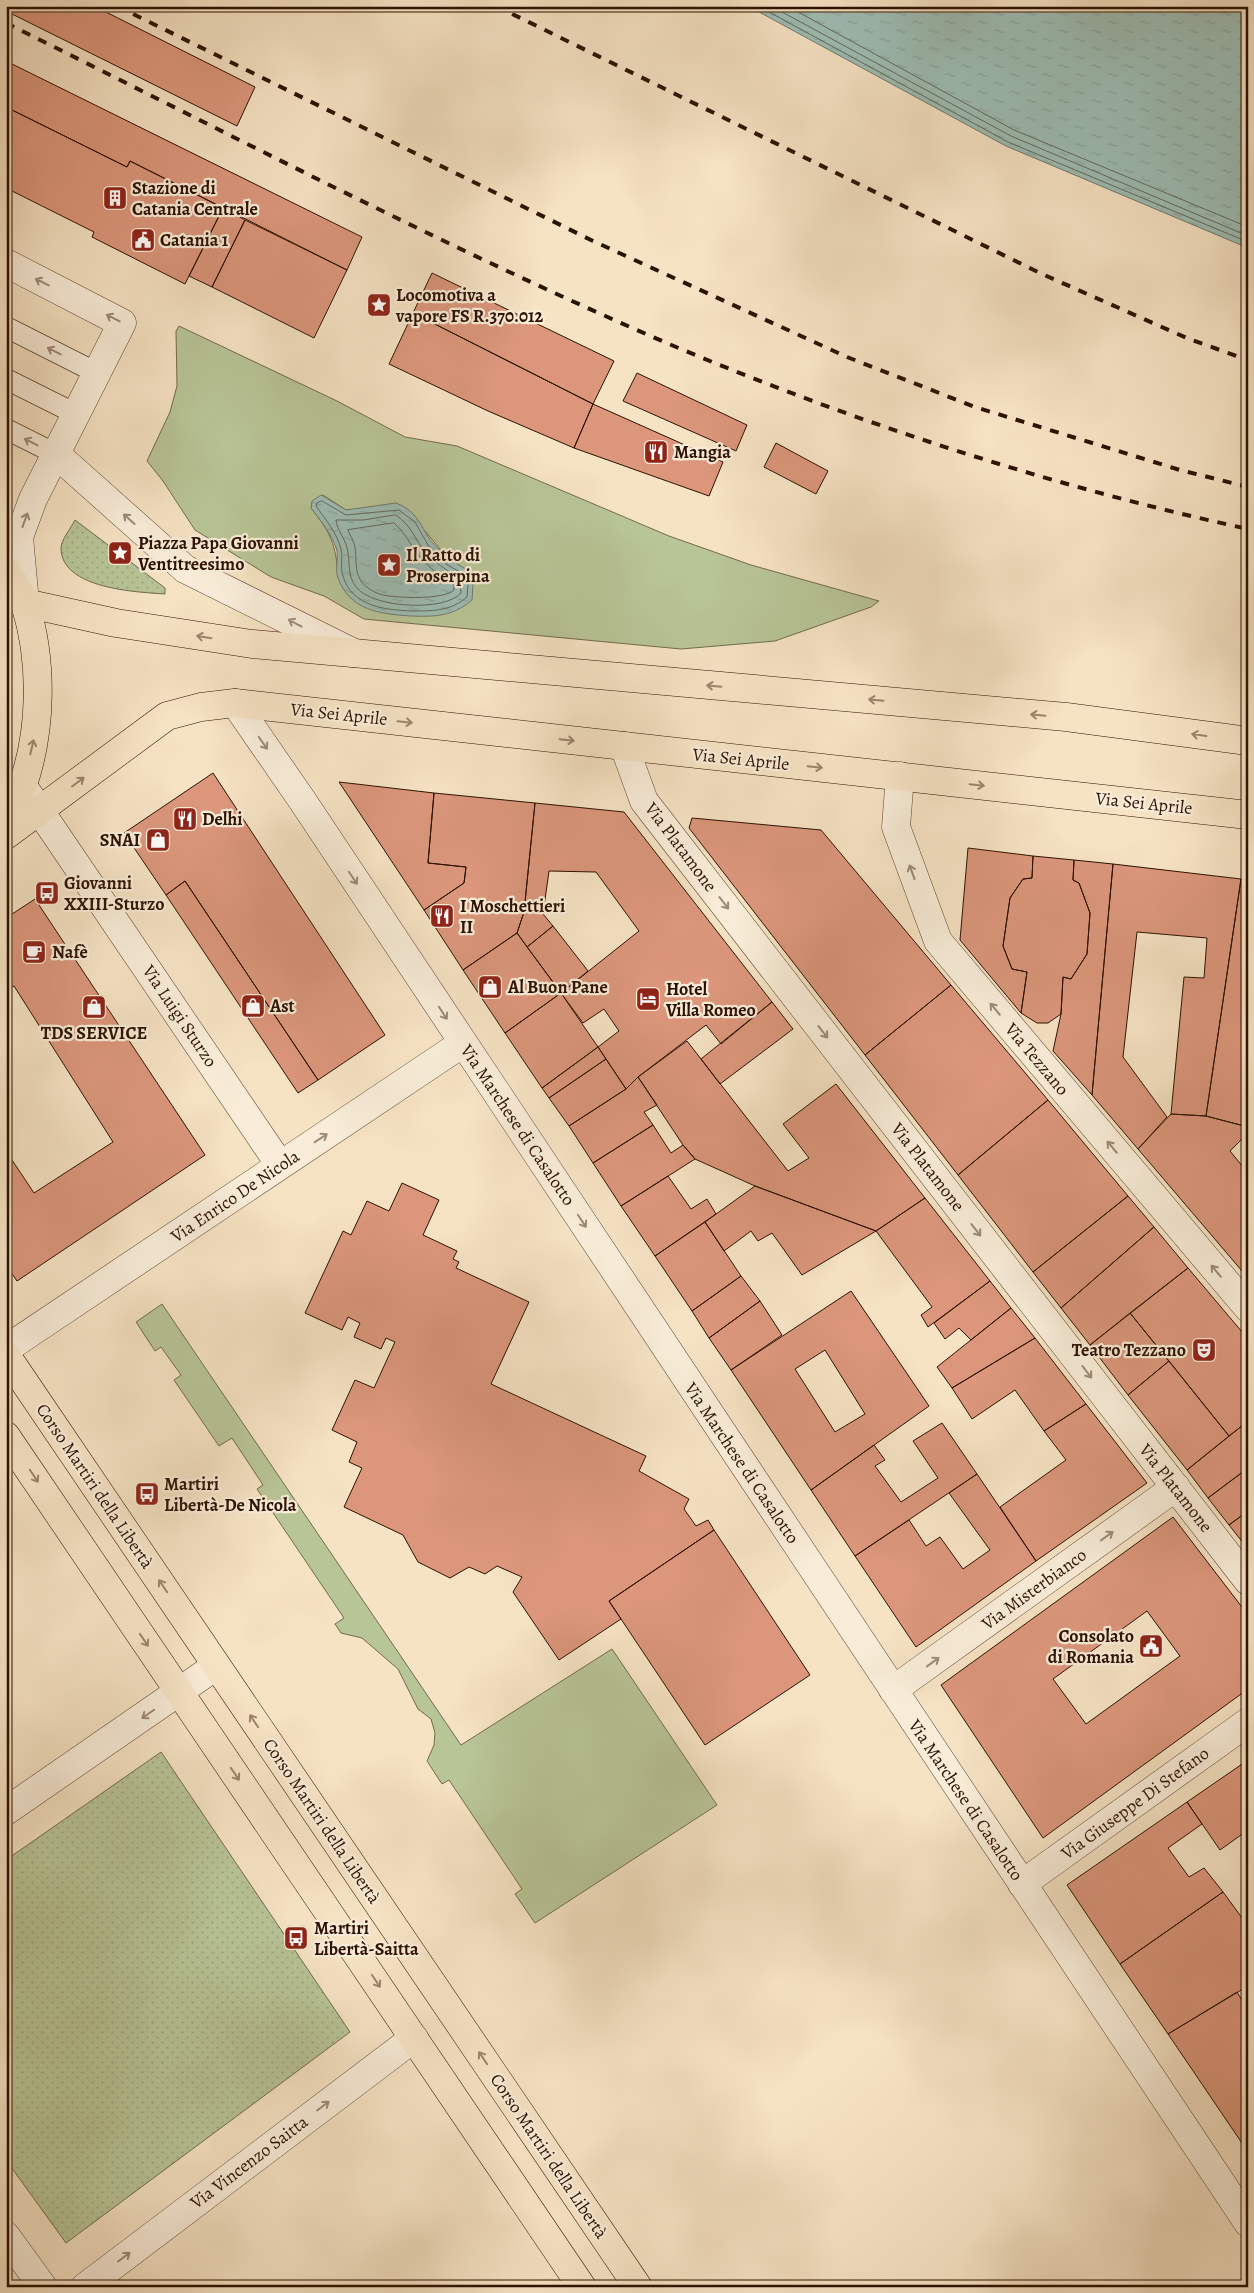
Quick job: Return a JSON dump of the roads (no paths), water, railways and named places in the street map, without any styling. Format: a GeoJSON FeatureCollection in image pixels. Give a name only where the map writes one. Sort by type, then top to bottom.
{"type":"FeatureCollection","features":[{"type":"Feature","properties":{"kind":"main road"},"geometry":{"type":"LineString","coordinates":[[6,571],[25,603],[35,648],[38,694],[34,740],[23,786],[6,826]]}},
{"type":"Feature","properties":{"kind":"main road"},"geometry":{"type":"LineString","coordinates":[[25,603],[116,623],[252,644],[1066,717],[1248,741]]}},
{"type":"Feature","properties":{"kind":"main road","name":"Via Sei Aprile"},"geometry":{"type":"LineString","coordinates":[[6,835],[167,716],[200,707],[235,703],[1248,815]]}},
{"type":"Feature","properties":{"kind":"main road","name":"Corso Martiri della Libertà"},"geometry":{"type":"LineString","coordinates":[[6,1355],[638,2287]]}},
{"type":"Feature","properties":{"kind":"main road"},"geometry":{"type":"LineString","coordinates":[[6,1436],[582,2287]]}},
{"type":"Feature","properties":{"kind":"street"},"geometry":{"type":"LineString","coordinates":[[6,263],[122,323],[33,499],[19,538],[25,603]]}},
{"type":"Feature","properties":{"kind":"street"},"geometry":{"type":"LineString","coordinates":[[56,454],[185,568],[354,653]]}},
{"type":"Feature","properties":{"kind":"street","name":"Via Marchese di Casalotto"},"geometry":{"type":"LineString","coordinates":[[235,703],[1248,2223]]}},
{"type":"Feature","properties":{"kind":"street","name":"Via Platamone"},"geometry":{"type":"LineString","coordinates":[[624,746],[644,800],[1248,1581]]}},
{"type":"Feature","properties":{"kind":"street","name":"Via Tezzano"},"geometry":{"type":"LineString","coordinates":[[900,776],[896,827],[938,941],[1248,1308]]}},
{"type":"Feature","properties":{"kind":"street","name":"Via Luigi Sturzo"},"geometry":{"type":"LineString","coordinates":[[23,786],[280,1164]]}},
{"type":"Feature","properties":{"kind":"street","name":"Via Enrico De Nicola"},"geometry":{"type":"LineString","coordinates":[[6,1349],[463,1043]]}},
{"type":"Feature","properties":{"kind":"street","name":"Via Misterbianco"},"geometry":{"type":"LineString","coordinates":[[893,1690],[1176,1487]]}},
{"type":"Feature","properties":{"kind":"street"},"geometry":{"type":"LineString","coordinates":[[6,1811],[216,1666]]}},
{"type":"Feature","properties":{"kind":"street","name":"Via Giuseppe Di Stefano"},"geometry":{"type":"LineString","coordinates":[[1022,1884],[1248,1722]]}},
{"type":"Feature","properties":{"kind":"street","name":"Via Vincenzo Saitta"},"geometry":{"type":"LineString","coordinates":[[85,2287],[414,2038]]}},
{"type":"Feature","properties":{"kind":"street"},"geometry":{"type":"LineString","coordinates":[[6,2236],[43,2287]]}},
{"type":"Feature","properties":{"kind":"lane"},"geometry":{"type":"LineString","coordinates":[[6,327],[97,373]]}},
{"type":"Feature","properties":{"kind":"lane"},"geometry":{"type":"LineString","coordinates":[[6,379],[76,414]]}},
{"type":"Feature","properties":{"kind":"lane"},"geometry":{"type":"LineString","coordinates":[[6,429],[56,454]]}},
{"type":"Feature","properties":{"kind":"water"},"geometry":{"type":"Polygon","coordinates":[[[748,6],[1248,6],[1248,248],[1006,146],[748,6]]]}},
{"type":"Feature","properties":{"kind":"water"},"geometry":{"type":"Polygon","coordinates":[[[321,495],[346,510],[396,503],[410,511],[436,547],[469,571],[473,584],[472,600],[451,612],[428,616],[389,614],[368,609],[358,604],[343,589],[337,575],[337,551],[335,545],[311,508],[312,501],[321,495]]]}},
{"type":"Feature","properties":{"kind":"railway"},"geometry":{"type":"LineString","coordinates":[[117,6],[593,241],[847,357],[975,407],[1180,470],[1248,487]]}},
{"type":"Feature","properties":{"kind":"railway"},"geometry":{"type":"LineString","coordinates":[[496,6],[1042,274],[1189,339],[1248,360]]}},
{"type":"Feature","properties":{"kind":"railway"},"geometry":{"type":"LineString","coordinates":[[6,23],[418,229],[585,307],[739,373],[882,426],[954,450],[1100,493],[1248,529]]}},
{"type":"Feature","properties":{"kind":"place","name":"Stazione di Catania Centrale"},"geometry":{"type":"Point","coordinates":[115,198]}},
{"type":"Feature","properties":{"kind":"place","name":"Catania 1"},"geometry":{"type":"Point","coordinates":[143,240]}},
{"type":"Feature","properties":{"kind":"place","name":"Locomotiva a vapore FS R.370.012"},"geometry":{"type":"Point","coordinates":[379,305]}},
{"type":"Feature","properties":{"kind":"place","name":"Mangia"},"geometry":{"type":"Point","coordinates":[656,452]}},
{"type":"Feature","properties":{"kind":"place","name":"Piazza Papa Giovanni Ventitreesimo"},"geometry":{"type":"Point","coordinates":[120,553]}},
{"type":"Feature","properties":{"kind":"place","name":"Il Ratto di Proserpina"},"geometry":{"type":"Point","coordinates":[389,565]}},
{"type":"Feature","properties":{"kind":"place","name":"Delhi"},"geometry":{"type":"Point","coordinates":[185,819]}},
{"type":"Feature","properties":{"kind":"place","name":"SNAI"},"geometry":{"type":"Point","coordinates":[158,840]}},
{"type":"Feature","properties":{"kind":"place","name":"Giovanni XXIII-Sturzo"},"geometry":{"type":"Point","coordinates":[47,893]}},
{"type":"Feature","properties":{"kind":"place","name":"I Moschettieri II"},"geometry":{"type":"Point","coordinates":[442,916]}},
{"type":"Feature","properties":{"kind":"place","name":"Nafè"},"geometry":{"type":"Point","coordinates":[34,952]}},
{"type":"Feature","properties":{"kind":"place","name":"Al Buon Pane"},"geometry":{"type":"Point","coordinates":[490,987]}},
{"type":"Feature","properties":{"kind":"place","name":"Hotel Villa Romeo"},"geometry":{"type":"Point","coordinates":[648,999]}},
{"type":"Feature","properties":{"kind":"place","name":"Ast"},"geometry":{"type":"Point","coordinates":[253,1006]}},
{"type":"Feature","properties":{"kind":"place","name":"TDS SERVICE"},"geometry":{"type":"Point","coordinates":[94,1007]}},
{"type":"Feature","properties":{"kind":"place","name":"Teatro Tezzano"},"geometry":{"type":"Point","coordinates":[1204,1350]}},
{"type":"Feature","properties":{"kind":"place","name":"Martiri Libertà-De Nicola"},"geometry":{"type":"Point","coordinates":[147,1494]}},
{"type":"Feature","properties":{"kind":"place","name":"Consolato di Romania"},"geometry":{"type":"Point","coordinates":[1151,1646]}},
{"type":"Feature","properties":{"kind":"place","name":"Martiri Libertà-Saitta"},"geometry":{"type":"Point","coordinates":[296,1938]}}]}
